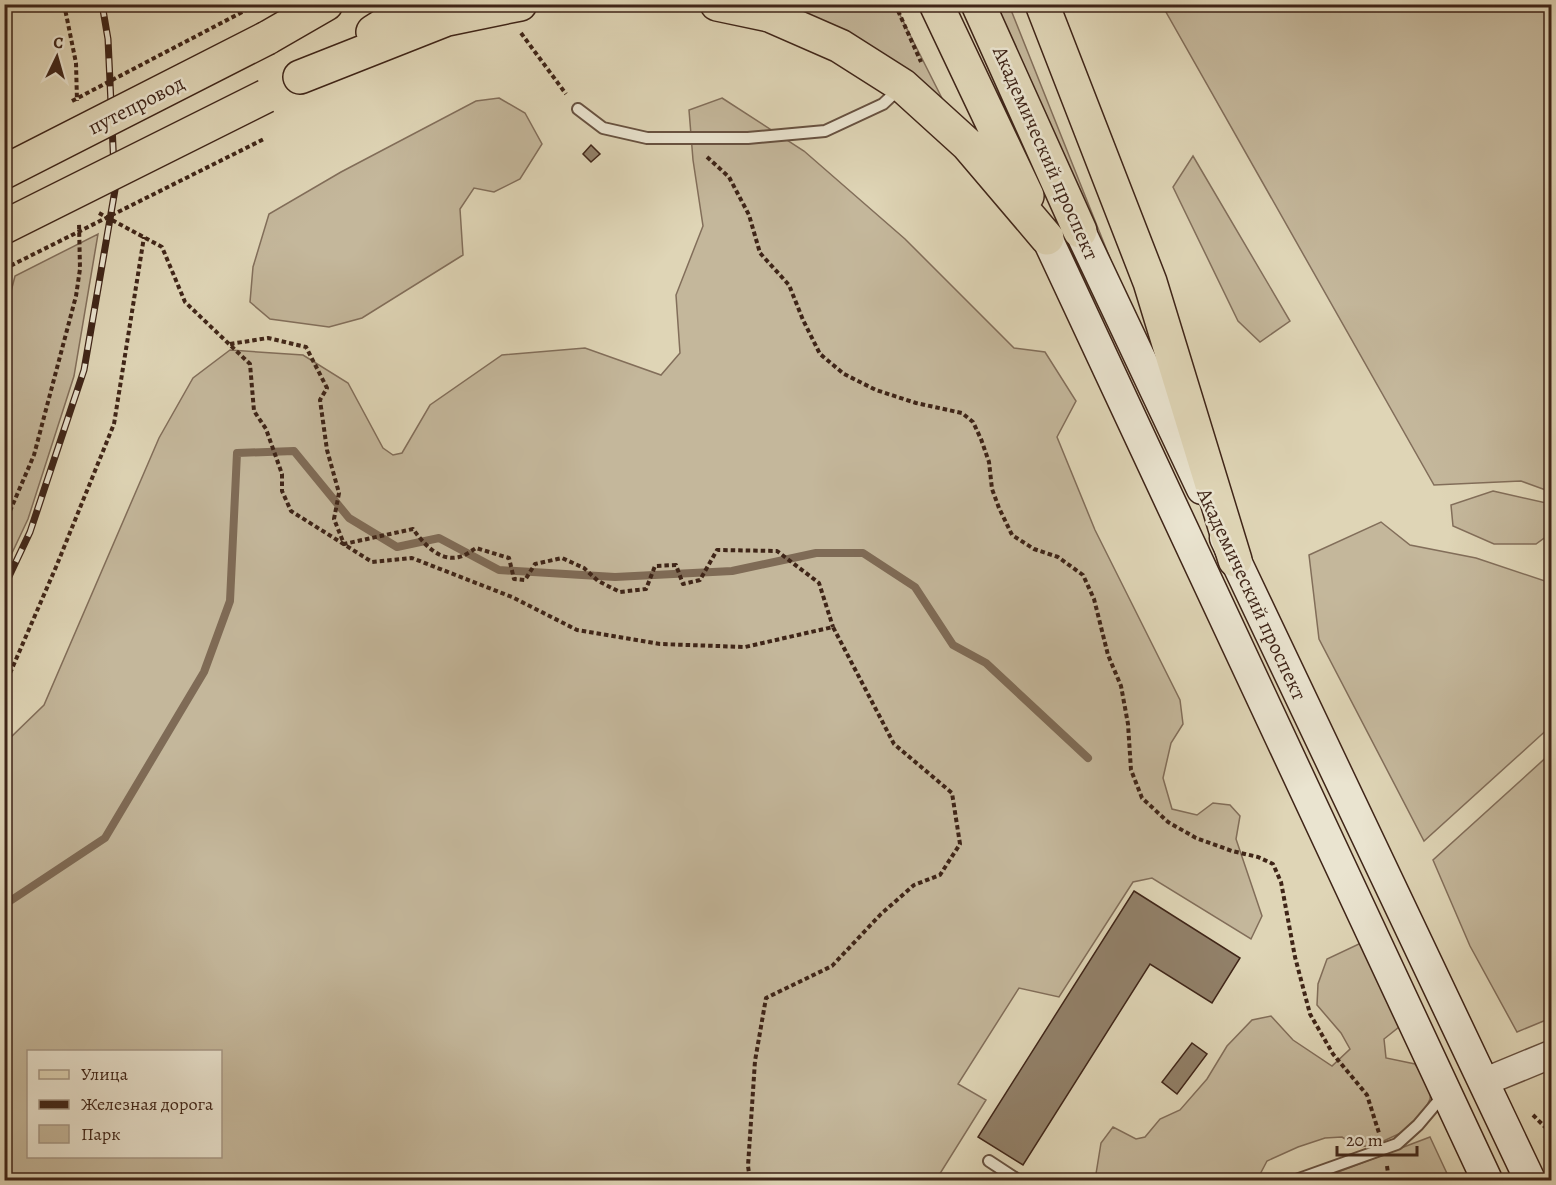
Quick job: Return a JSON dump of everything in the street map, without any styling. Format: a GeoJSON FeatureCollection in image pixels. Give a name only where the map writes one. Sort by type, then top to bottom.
{"type":"FeatureCollection","features":[{"type":"Feature","properties":{"kind":"main road","name":"путепровод"},"geometry":{"type":"LineString","coordinates":[[4,171],[267,38],[326,4]]}},
{"type":"Feature","properties":{"kind":"main road"},"geometry":{"type":"LineString","coordinates":[[4,227],[266,96],[417,4]]}},
{"type":"Feature","properties":{"kind":"main road"},"geometry":{"type":"LineString","coordinates":[[717,4],[770,15],[830,41],[903,86],[968,145],[1047,238]]}},
{"type":"Feature","properties":{"kind":"main road","name":"Академический проспект"},"geometry":{"type":"LineString","coordinates":[[936,4],[1487,1180]]}},
{"type":"Feature","properties":{"kind":"main road","name":"Академический проспект"},"geometry":{"type":"LineString","coordinates":[[978,4],[1080,231],[1530,1180]]}},
{"type":"Feature","properties":{"kind":"main road"},"geometry":{"type":"LineString","coordinates":[[1042,4],[1150,282],[1235,560]]}},
{"type":"Feature","properties":{"kind":"main road"},"geometry":{"type":"LineString","coordinates":[[300,76],[447,19],[520,18]]}},
{"type":"Feature","properties":{"kind":"main road"},"geometry":{"type":"LineString","coordinates":[[1446,1092],[1484,1082]]}},
{"type":"Feature","properties":{"kind":"street"},"geometry":{"type":"LineString","coordinates":[[1484,1082],[1551,1054]]}},
{"type":"Feature","properties":{"kind":"lane"},"geometry":{"type":"LineString","coordinates":[[578,109],[603,128],[647,138],[748,138],[825,131],[883,104],[903,86]]}},
{"type":"Feature","properties":{"kind":"lane"},"geometry":{"type":"LineString","coordinates":[[1296,1180],[1397,1144],[1418,1125],[1446,1092]]}},
{"type":"Feature","properties":{"kind":"lane"},"geometry":{"type":"LineString","coordinates":[[989,1161],[1018,1180]]}},
{"type":"Feature","properties":{"kind":"path"},"geometry":{"type":"LineString","coordinates":[[64,4],[76,63],[77,109]]}},
{"type":"Feature","properties":{"kind":"path"},"geometry":{"type":"LineString","coordinates":[[66,104],[250,8]]}},
{"type":"Feature","properties":{"kind":"path"},"geometry":{"type":"LineString","coordinates":[[520,18],[578,109]]}},
{"type":"Feature","properties":{"kind":"path"},"geometry":{"type":"LineString","coordinates":[[683,138],[729,177],[749,215],[760,253],[789,285],[820,354],[844,374],[876,390],[916,403],[962,413],[973,422],[989,462],[992,489],[1012,535],[1034,549],[1058,557],[1083,575],[1094,599],[1108,654],[1121,686],[1128,724],[1131,770],[1142,798],[1168,822],[1196,838],[1232,851],[1258,857],[1273,864],[1281,882],[1295,957],[1310,1014],[1333,1054],[1367,1095],[1384,1149]]}},
{"type":"Feature","properties":{"kind":"path"},"geometry":{"type":"LineString","coordinates":[[4,269],[264,139]]}},
{"type":"Feature","properties":{"kind":"path"},"geometry":{"type":"LineString","coordinates":[[89,207],[162,247],[185,303],[250,364],[254,411],[268,435],[281,469],[282,491],[291,511],[372,562],[412,558],[512,597],[577,630],[660,644],[745,647],[833,627]]}},
{"type":"Feature","properties":{"kind":"path"},"geometry":{"type":"LineString","coordinates":[[4,525],[34,455],[76,296],[80,269],[79,213]]}},
{"type":"Feature","properties":{"kind":"path"},"geometry":{"type":"LineString","coordinates":[[4,687],[114,424],[144,237]]}},
{"type":"Feature","properties":{"kind":"path"},"geometry":{"type":"LineString","coordinates":[[229,344],[268,338],[306,347],[327,388],[320,400],[327,450],[339,493],[334,519],[344,544]]}},
{"type":"Feature","properties":{"kind":"path"},"geometry":{"type":"LineString","coordinates":[[344,544],[413,529],[427,548],[449,557],[459,557],[476,548],[509,558],[514,579],[525,580],[535,564],[562,558],[584,568],[598,581],[620,592],[646,589],[655,566],[676,566],[683,584],[700,580],[717,550],[777,551],[819,583],[833,627],[894,744],[952,793],[960,844],[940,875],[914,885],[881,914],[832,966],[766,998],[755,1061],[748,1166],[750,1180]]}},
{"type":"Feature","properties":{"kind":"path"},"geometry":{"type":"LineString","coordinates":[[1527,1110],[1551,1134]]}},
{"type":"Feature","properties":{"kind":"green space"},"geometry":{"type":"Polygon","coordinates":[[[715,5],[895,5],[961,136],[900,85],[715,5]]]}},
{"type":"Feature","properties":{"kind":"green space"},"geometry":{"type":"Polygon","coordinates":[[[986,5],[1009,5],[1131,311],[986,5]]]}},
{"type":"Feature","properties":{"kind":"green space"},"geometry":{"type":"Polygon","coordinates":[[[1162,5],[1551,5],[1551,492],[1521,481],[1434,485],[1162,5]]]}},
{"type":"Feature","properties":{"kind":"green space"},"geometry":{"type":"Polygon","coordinates":[[[499,98],[525,113],[542,144],[520,179],[494,192],[474,188],[460,209],[463,255],[362,318],[329,327],[270,319],[250,302],[253,267],[269,214],[341,172],[476,101],[499,98]]]}},
{"type":"Feature","properties":{"kind":"green space"},"geometry":{"type":"Polygon","coordinates":[[[722,98],[804,151],[905,239],[1014,348],[1045,352],[1076,401],[1057,437],[1095,530],[1180,700],[1183,724],[1171,743],[1163,778],[1172,809],[1197,815],[1213,803],[1230,805],[1240,816],[1236,839],[1262,916],[1251,939],[1152,878],[1133,882],[1059,997],[1019,988],[958,1084],[986,1100],[936,1180],[5,1180],[5,747],[7,741],[44,705],[159,438],[193,378],[230,350],[303,355],[348,383],[383,448],[393,455],[402,453],[430,405],[502,355],[585,348],[661,375],[680,353],[676,295],[703,226],[693,160],[689,110],[722,98]]]}},
{"type":"Feature","properties":{"kind":"green space"},"geometry":{"type":"Polygon","coordinates":[[[1193,156],[1290,321],[1260,342],[1238,321],[1173,187],[1193,156]]]}},
{"type":"Feature","properties":{"kind":"green space"},"geometry":{"type":"Polygon","coordinates":[[[98,234],[74,376],[28,519],[5,568],[4,319],[15,276],[98,234]]]}},
{"type":"Feature","properties":{"kind":"green space"},"geometry":{"type":"Polygon","coordinates":[[[1493,491],[1551,504],[1551,533],[1536,544],[1494,544],[1453,526],[1451,505],[1493,491]]]}},
{"type":"Feature","properties":{"kind":"green space"},"geometry":{"type":"Polygon","coordinates":[[[1381,522],[1410,545],[1476,558],[1551,583],[1551,726],[1424,841],[1319,639],[1309,555],[1381,522]]]}},
{"type":"Feature","properties":{"kind":"green space"},"geometry":{"type":"Polygon","coordinates":[[[1551,753],[1551,1018],[1517,1032],[1470,946],[1433,860],[1551,753]]]}},
{"type":"Feature","properties":{"kind":"green space"},"geometry":{"type":"Polygon","coordinates":[[[1361,943],[1399,1027],[1384,1039],[1386,1058],[1415,1064],[1431,1089],[1430,1099],[1418,1125],[1375,1145],[1358,1147],[1342,1137],[1325,1138],[1298,1147],[1267,1161],[1257,1180],[1095,1180],[1101,1143],[1113,1127],[1136,1139],[1145,1137],[1160,1119],[1180,1110],[1207,1079],[1227,1046],[1252,1020],[1271,1016],[1293,1040],[1332,1066],[1350,1049],[1341,1033],[1317,1005],[1318,984],[1327,959],[1361,943]]]}},
{"type":"Feature","properties":{"kind":"green space"},"geometry":{"type":"Polygon","coordinates":[[[1430,1137],[1450,1180],[1317,1180],[1430,1137]]]}},
{"type":"Feature","properties":{"kind":"building"},"geometry":{"type":"Polygon","coordinates":[[[591,145],[600,154],[591,162],[583,154],[591,145]]]}},
{"type":"Feature","properties":{"kind":"building"},"geometry":{"type":"Polygon","coordinates":[[[1134,891],[1240,958],[1212,1003],[1150,964],[1023,1165],[978,1137],[1134,891]]]}},
{"type":"Feature","properties":{"kind":"building"},"geometry":{"type":"Polygon","coordinates":[[[1192,1043],[1207,1054],[1177,1094],[1162,1082],[1192,1043]]]}},
{"type":"Feature","properties":{"kind":"waterway"},"geometry":{"type":"LineString","coordinates":[[4,905],[105,838],[204,672],[230,601],[237,453],[294,451],[349,518],[397,547],[439,538],[499,570],[615,577],[732,571],[816,553],[863,553],[915,587],[953,645],[986,663],[1088,758]]}},
{"type":"Feature","properties":{"kind":"railway"},"geometry":{"type":"LineString","coordinates":[[4,587],[30,532],[84,370],[115,190],[108,39],[102,4]]}}]}
